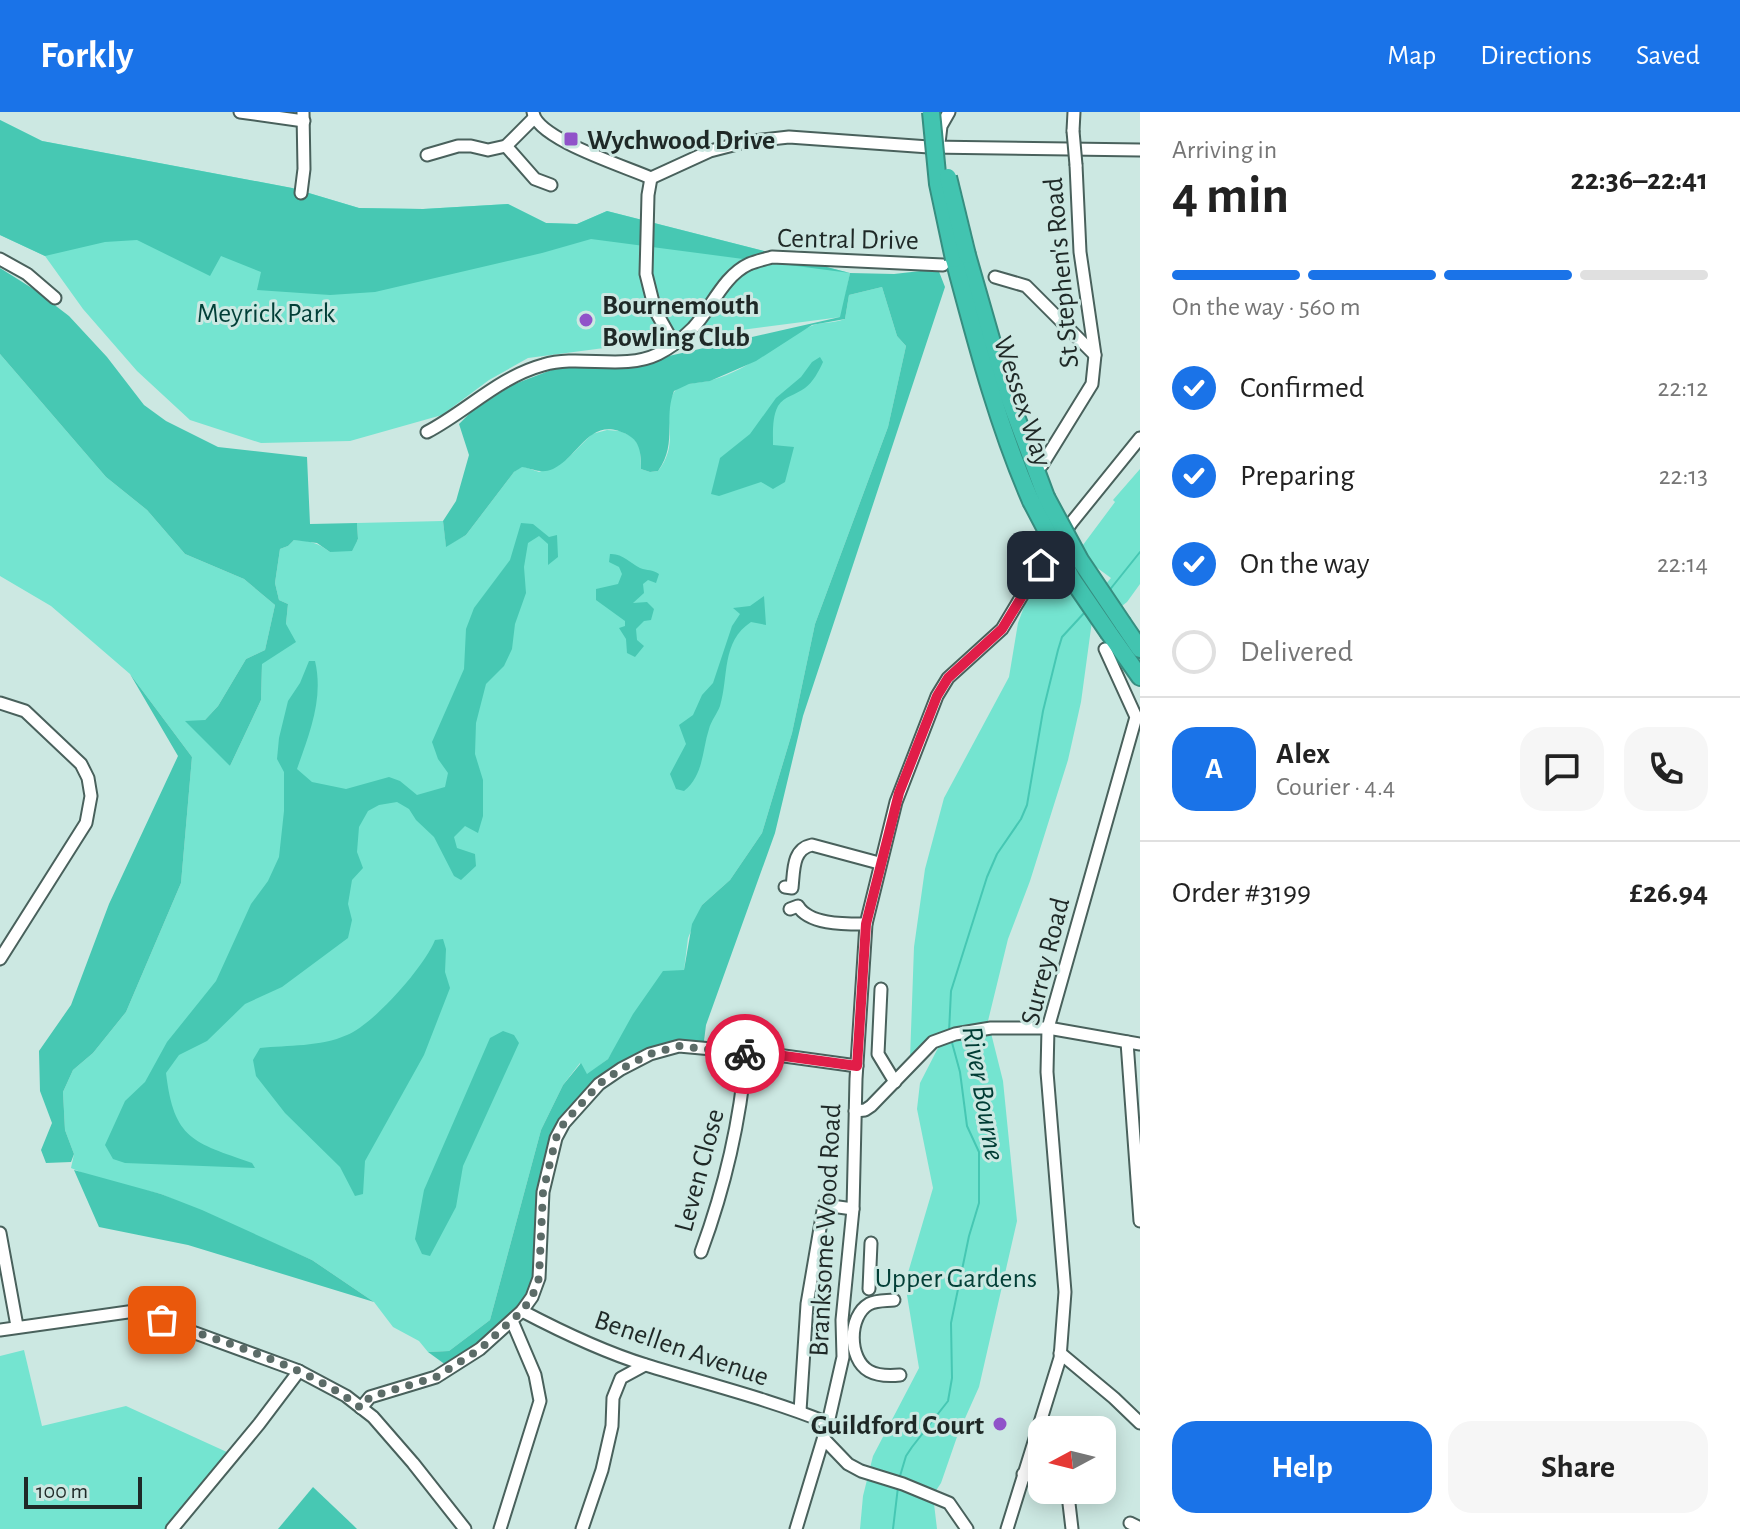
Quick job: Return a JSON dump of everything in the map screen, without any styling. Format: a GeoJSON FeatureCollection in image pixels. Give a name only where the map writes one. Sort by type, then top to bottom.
{"type":"FeatureCollection","features":[{"type":"Feature","properties":{"kind":"highway","name":"Wessex Way"},"geometry":{"type":"LineString","coordinates":[[931,112],[938,184],[955,259],[1009,398],[1038,499],[1080,560],[1112,636],[1140,677]]}},
{"type":"Feature","properties":{"kind":"highway","name":"Wessex Way"},"geometry":{"type":"LineString","coordinates":[[941,112],[955,259]]}},
{"type":"Feature","properties":{"kind":"highway","name":"Wessex Way"},"geometry":{"type":"LineString","coordinates":[[1112,636],[1140,649]]}},
{"type":"Feature","properties":{"kind":"street"},"geometry":{"type":"LineString","coordinates":[[240,112],[303,117],[301,193]]}},
{"type":"Feature","properties":{"kind":"street"},"geometry":{"type":"LineString","coordinates":[[939,148],[941,126],[949,112]]}},
{"type":"Feature","properties":{"kind":"street","name":"St Stephen's Road"},"geometry":{"type":"LineString","coordinates":[[1042,465],[1092,384],[1095,355],[1080,252],[1074,112]]}},
{"type":"Feature","properties":{"kind":"street"},"geometry":{"type":"LineString","coordinates":[[427,155],[458,146],[488,150],[506,146],[533,115],[553,137],[651,178],[710,151],[745,142],[789,137],[939,148],[1140,150]]}},
{"type":"Feature","properties":{"kind":"street"},"geometry":{"type":"LineString","coordinates":[[506,146],[535,179],[551,185]]}},
{"type":"Feature","properties":{"kind":"street"},"geometry":{"type":"LineString","coordinates":[[651,178],[646,274],[655,310],[674,344]]}},
{"type":"Feature","properties":{"kind":"street","name":"Central Drive"},"geometry":{"type":"LineString","coordinates":[[427,432],[518,373],[573,360],[636,361],[656,355],[693,328],[730,278],[747,264],[772,257],[955,259]]}},
{"type":"Feature","properties":{"kind":"street"},"geometry":{"type":"LineString","coordinates":[[0,259],[27,274],[55,298]]}},
{"type":"Feature","properties":{"kind":"street"},"geometry":{"type":"LineString","coordinates":[[1000,281],[1026,286],[1095,355]]}},
{"type":"Feature","properties":{"kind":"street","name":"Branksome Wood Road"},"geometry":{"type":"LineString","coordinates":[[796,1529],[824,1439],[843,1357],[842,1320],[853,1209],[857,1066],[866,924],[896,802],[937,696],[948,678],[1002,629],[1038,569],[1140,438]]}},
{"type":"Feature","properties":{"kind":"street","name":"Surrey Road"},"geometry":{"type":"LineString","coordinates":[[1007,1529],[1060,1353],[1065,1290],[1047,1072],[1048,1028],[1136,717],[1112,636]]}},
{"type":"Feature","properties":{"kind":"street"},"geometry":{"type":"LineString","coordinates":[[0,703],[25,711],[81,764],[88,778],[91,796],[86,823],[0,959]]}},
{"type":"Feature","properties":{"kind":"street"},"geometry":{"type":"LineString","coordinates":[[785,887],[792,888],[797,852],[803,847],[812,845],[879,863]]}},
{"type":"Feature","properties":{"kind":"street"},"geometry":{"type":"LineString","coordinates":[[795,905],[811,918],[866,924]]}},
{"type":"Feature","properties":{"kind":"street"},"geometry":{"type":"LineString","coordinates":[[881,989],[884,1006],[878,1054],[895,1082]]}},
{"type":"Feature","properties":{"kind":"street"},"geometry":{"type":"LineString","coordinates":[[855,1111],[871,1106],[933,1042],[950,1035],[991,1028],[1048,1028],[1140,1044]]}},
{"type":"Feature","properties":{"kind":"street"},"geometry":{"type":"LineString","coordinates":[[1048,1050],[1059,1036],[1083,1035]]}},
{"type":"Feature","properties":{"kind":"street"},"geometry":{"type":"LineString","coordinates":[[1127,1042],[1140,1221]]}},
{"type":"Feature","properties":{"kind":"street"},"geometry":{"type":"LineString","coordinates":[[361,1408],[370,1397],[436,1377],[480,1349],[522,1311],[537,1288],[543,1192],[556,1138],[599,1084],[650,1054],[679,1046],[857,1066]]}},
{"type":"Feature","properties":{"kind":"street","name":"Leven Close"},"geometry":{"type":"LineString","coordinates":[[701,1252],[728,1173],[746,1054]]}},
{"type":"Feature","properties":{"kind":"street"},"geometry":{"type":"LineString","coordinates":[[800,1411],[807,1304],[824,1200],[853,1209]]}},
{"type":"Feature","properties":{"kind":"street"},"geometry":{"type":"LineString","coordinates":[[0,1233],[17,1326]]}},
{"type":"Feature","properties":{"kind":"street"},"geometry":{"type":"LineString","coordinates":[[869,1289],[871,1243]]}},
{"type":"Feature","properties":{"kind":"street"},"geometry":{"type":"LineString","coordinates":[[894,1300],[876,1302],[863,1309],[856,1320],[854,1340],[858,1358],[867,1370],[900,1375]]}},
{"type":"Feature","properties":{"kind":"street"},"geometry":{"type":"LineString","coordinates":[[0,1330],[135,1311],[299,1371],[346,1396],[361,1408],[406,1453],[465,1529]]}},
{"type":"Feature","properties":{"kind":"street","name":"Benellen Avenue"},"geometry":{"type":"LineString","coordinates":[[522,1311],[645,1365],[800,1411],[828,1423]]}},
{"type":"Feature","properties":{"kind":"street"},"geometry":{"type":"LineString","coordinates":[[500,1529],[540,1401],[535,1375],[512,1321]]}},
{"type":"Feature","properties":{"kind":"street"},"geometry":{"type":"LineString","coordinates":[[1060,1353],[1140,1423]]}},
{"type":"Feature","properties":{"kind":"street"},"geometry":{"type":"LineString","coordinates":[[582,1529],[602,1470],[612,1426],[613,1398],[621,1378],[645,1365]]}},
{"type":"Feature","properties":{"kind":"street"},"geometry":{"type":"LineString","coordinates":[[172,1529],[299,1371]]}},
{"type":"Feature","properties":{"kind":"street"},"geometry":{"type":"LineString","coordinates":[[824,1439],[848,1464],[871,1476],[949,1503],[967,1529]]}},
{"type":"Feature","properties":{"kind":"street"},"geometry":{"type":"LineString","coordinates":[[1023,1474],[1028,1476]]}},
{"type":"Feature","properties":{"kind":"street"},"geometry":{"type":"LineString","coordinates":[[1069,1504],[1072,1529]]}},
{"type":"Feature","properties":{"kind":"green space","name":"Meyrick Park"},"geometry":{"type":"Polygon","coordinates":[[[0,120],[42,141],[292,188],[359,208],[423,209],[508,204],[546,223],[577,224],[607,211],[850,273],[841,317],[528,358],[489,380],[442,415],[350,441],[261,443],[190,420],[137,371],[83,309],[45,256],[0,235],[0,120]]]}},
{"type":"Feature","properties":{"kind":"green space"},"geometry":{"type":"Polygon","coordinates":[[[0,120],[42,141],[292,188],[359,208],[423,209],[508,204],[546,223],[577,224],[607,211],[850,273],[591,239],[375,292],[330,295],[257,290],[261,272],[221,256],[210,276],[137,240],[105,242],[45,256],[0,235],[0,120]]]}},
{"type":"Feature","properties":{"kind":"green space"},"geometry":{"type":"Polygon","coordinates":[[[0,268],[69,316],[107,357],[144,405],[166,421],[218,447],[307,457],[310,524],[357,523],[358,539],[352,551],[330,552],[317,543],[294,540],[280,549],[275,583],[279,600],[288,604],[286,624],[296,642],[262,664],[261,700],[230,766],[185,721],[205,720],[218,706],[246,659],[265,650],[275,605],[244,579],[185,554],[147,510],[106,477],[0,354],[0,268]]]}},
{"type":"Feature","properties":{"kind":"green space"},"geometry":{"type":"Polygon","coordinates":[[[938,269],[945,287],[803,716],[775,833],[706,1025],[703,1049],[650,1054],[599,1085],[556,1138],[532,1297],[450,1368],[428,1352],[449,1351],[490,1320],[541,1130],[563,1085],[581,1063],[587,1074],[608,1059],[633,1014],[663,971],[684,970],[692,924],[702,905],[730,880],[762,833],[792,733],[815,624],[888,427],[906,346],[897,336],[882,287],[849,295],[845,319],[812,325],[756,361],[710,381],[689,384],[674,391],[667,451],[658,471],[641,469],[636,441],[628,435],[615,430],[595,433],[553,469],[541,471],[522,467],[514,472],[466,535],[446,547],[443,521],[456,501],[469,455],[459,424],[471,412],[512,385],[554,369],[647,361],[840,317],[850,273],[894,274],[938,269]]]}},
{"type":"Feature","properties":{"kind":"green space"},"geometry":{"type":"Polygon","coordinates":[[[882,287],[897,336],[906,346],[888,427],[815,624],[792,733],[762,833],[730,880],[702,905],[688,938],[684,970],[624,1034],[608,1059],[587,1075],[580,1063],[563,1085],[541,1130],[490,1320],[449,1351],[428,1352],[419,1341],[393,1327],[374,1302],[312,1260],[161,1194],[97,1179],[71,1168],[74,1154],[65,1130],[63,1092],[73,1070],[93,1053],[126,1012],[181,883],[192,757],[130,674],[51,606],[0,576],[0,354],[106,477],[147,510],[185,554],[244,579],[275,605],[265,650],[246,659],[218,706],[205,720],[230,766],[261,700],[262,663],[286,624],[288,604],[279,600],[275,583],[280,549],[299,540],[330,552],[358,540],[357,523],[443,521],[446,546],[466,535],[514,472],[522,466],[539,472],[567,459],[592,434],[607,430],[620,431],[633,437],[640,448],[641,469],[658,471],[669,450],[670,403],[676,390],[738,370],[813,325],[845,319],[849,295],[882,287]]]}},
{"type":"Feature","properties":{"kind":"green space"},"geometry":{"type":"Polygon","coordinates":[[[820,357],[823,362],[813,380],[781,403],[775,415],[773,445],[794,447],[785,482],[773,489],[761,482],[719,496],[711,494],[720,458],[750,434],[776,398],[820,357]]]}},
{"type":"Feature","properties":{"kind":"green space"},"geometry":{"type":"Polygon","coordinates":[[[1140,469],[1140,584],[1118,609],[1104,586],[1111,578],[1077,553],[1115,502],[1113,500],[1140,469]]]}},
{"type":"Feature","properties":{"kind":"green space"},"geometry":{"type":"Polygon","coordinates":[[[521,523],[533,524],[549,537],[557,535],[558,557],[548,565],[548,544],[539,536],[528,543],[524,567],[526,593],[515,624],[512,649],[504,666],[486,684],[476,723],[475,754],[483,780],[483,816],[478,833],[465,826],[454,837],[457,848],[475,854],[476,866],[461,880],[454,876],[434,837],[409,809],[397,802],[379,805],[368,811],[359,827],[357,852],[363,868],[352,880],[348,904],[352,920],[348,938],[282,987],[245,1004],[207,1041],[179,1055],[166,1073],[175,1112],[190,1135],[215,1150],[252,1163],[255,1168],[125,1163],[113,1159],[105,1145],[125,1101],[145,1082],[167,1042],[216,981],[251,904],[268,881],[279,857],[284,772],[277,759],[279,738],[288,701],[309,661],[315,661],[318,689],[310,729],[297,769],[312,782],[346,789],[389,777],[400,781],[417,795],[445,787],[448,773],[438,759],[432,742],[464,669],[466,629],[474,608],[510,560],[521,523]]]}},
{"type":"Feature","properties":{"kind":"green space"},"geometry":{"type":"Polygon","coordinates":[[[610,554],[659,574],[656,583],[648,580],[643,584],[644,593],[633,603],[647,602],[654,609],[651,620],[644,621],[636,629],[637,640],[644,646],[635,657],[627,653],[626,639],[619,628],[625,626],[625,621],[596,600],[596,589],[618,584],[622,574],[619,567],[609,562],[610,554]]]}},
{"type":"Feature","properties":{"kind":"green space","name":"Upper Gardens"},"geometry":{"type":"Polygon","coordinates":[[[1038,569],[1075,595],[1092,621],[1081,702],[1068,760],[1030,881],[1008,939],[988,1021],[1003,1081],[1017,1221],[979,1387],[941,1483],[933,1495],[937,1529],[860,1529],[863,1496],[873,1456],[919,1368],[905,1283],[933,1188],[917,1109],[920,1083],[940,1039],[928,1039],[910,1059],[914,947],[925,869],[944,798],[1009,677],[1018,623],[1038,569]]]}},
{"type":"Feature","properties":{"kind":"green space"},"geometry":{"type":"Polygon","coordinates":[[[764,596],[766,625],[751,622],[735,639],[730,649],[720,706],[710,726],[699,770],[684,791],[676,789],[670,774],[686,744],[679,725],[693,715],[702,695],[713,683],[732,626],[740,614],[733,608],[750,606],[764,596]]]}},
{"type":"Feature","properties":{"kind":"green space"},"geometry":{"type":"Polygon","coordinates":[[[130,674],[192,757],[181,883],[126,1012],[93,1053],[73,1070],[63,1092],[65,1130],[74,1154],[71,1162],[46,1163],[41,1150],[52,1123],[40,1091],[39,1051],[71,1005],[109,904],[178,756],[130,674]]]}},
{"type":"Feature","properties":{"kind":"green space"},"geometry":{"type":"Polygon","coordinates":[[[443,939],[445,972],[450,988],[424,1055],[365,1161],[363,1194],[355,1196],[340,1167],[285,1113],[256,1076],[253,1060],[260,1048],[326,1042],[358,1029],[397,994],[435,940],[443,939]]]}},
{"type":"Feature","properties":{"kind":"green space"},"geometry":{"type":"Polygon","coordinates":[[[503,1031],[514,1035],[519,1043],[463,1166],[456,1207],[430,1256],[422,1254],[415,1239],[424,1190],[490,1038],[503,1031]]]}},
{"type":"Feature","properties":{"kind":"green space"},"geometry":{"type":"Polygon","coordinates":[[[74,1170],[161,1194],[202,1210],[312,1260],[374,1302],[188,1245],[99,1227],[74,1170]]]}},
{"type":"Feature","properties":{"kind":"green space"},"geometry":{"type":"Polygon","coordinates":[[[24,1350],[42,1426],[126,1406],[229,1453],[166,1529],[0,1529],[0,1356],[24,1350]]]}},
{"type":"Feature","properties":{"kind":"green space"},"geometry":{"type":"Polygon","coordinates":[[[313,1487],[353,1525],[357,1529],[278,1529],[313,1487]]]}},
{"type":"Feature","properties":{"kind":"waterway","name":"River Bourne"},"geometry":{"type":"LineString","coordinates":[[1108,592],[1140,552]]}},
{"type":"Feature","properties":{"kind":"waterway","name":"River Bourne"},"geometry":{"type":"LineString","coordinates":[[949,1032],[951,991],[987,877],[997,854],[1027,805],[1043,711],[1062,637],[1085,612]]}},
{"type":"Feature","properties":{"kind":"waterway","name":"River Bourne"},"geometry":{"type":"LineString","coordinates":[[900,1476],[906,1456],[948,1401],[952,1378],[951,1323],[979,1203],[979,1152],[967,1126],[960,1072],[951,1039]]}},
{"type":"Feature","properties":{"kind":"waterway","name":"River Bourne"},"geometry":{"type":"LineString","coordinates":[[893,1529],[898,1487]]}},
{"type":"Feature","properties":{"kind":"way so far"},"geometry":{"type":"LineString","coordinates":[[162,1320],[299,1371],[346,1396],[361,1408],[370,1397],[436,1377],[480,1349],[522,1311],[532,1297],[539,1278],[543,1192],[556,1138],[564,1123],[599,1084],[650,1054],[679,1046],[745,1054]]}},
{"type":"Feature","properties":{"kind":"place","name":"Wychwood Drive"},"geometry":{"type":"Point","coordinates":[571,139]}},
{"type":"Feature","properties":{"kind":"place","name":"Bournemouth Bowling Club"},"geometry":{"type":"Point","coordinates":[586,320]}},
{"type":"Feature","properties":{"kind":"place","name":"Guildford Court"},"geometry":{"type":"Point","coordinates":[1000,1424]}},
{"type":"Feature","properties":{"kind":"route"},"geometry":{"type":"LineString","coordinates":[[745,1054],[777,1055],[857,1066],[866,924],[899,793],[937,696],[948,678],[1002,629],[1041,565]]}}]}
